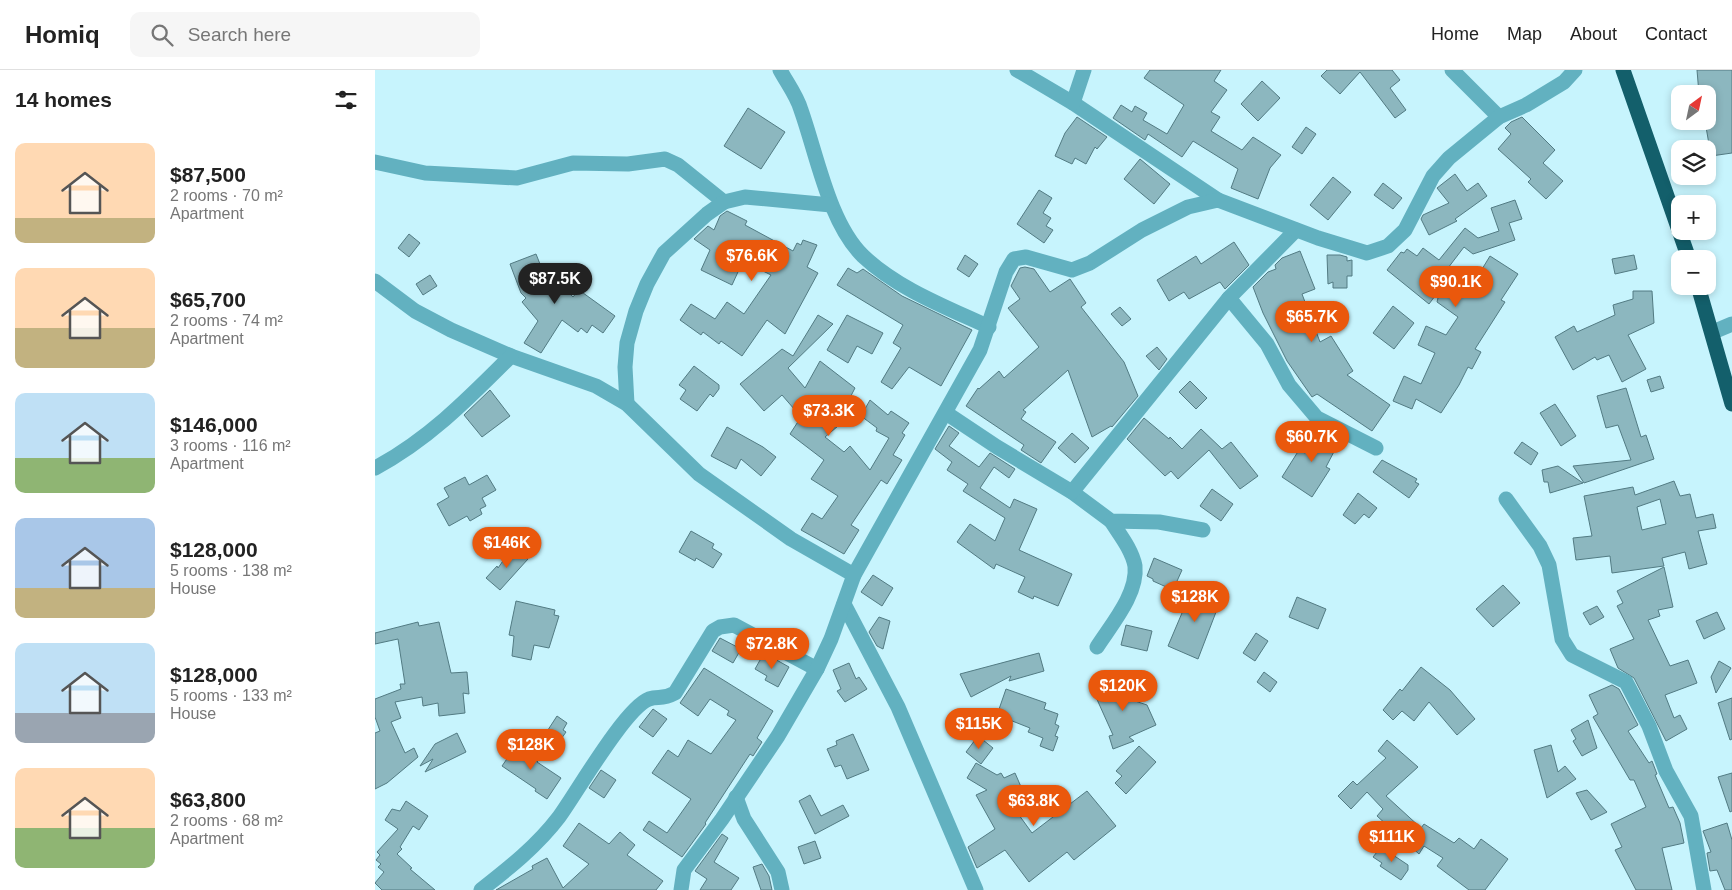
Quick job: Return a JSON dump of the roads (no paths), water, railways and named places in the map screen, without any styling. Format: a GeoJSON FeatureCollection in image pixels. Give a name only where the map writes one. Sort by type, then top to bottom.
{"type":"FeatureCollection","features":[{"type":"Feature","properties":{"kind":"highway"},"geometry":{"type":"LineString","coordinates":[[1623,70],[1686,250]]}},
{"type":"Feature","properties":{"kind":"highway"},"geometry":{"type":"LineString","coordinates":[[1701,295],[1732,404]]}},
{"type":"Feature","properties":{"kind":"street"},"geometry":{"type":"LineString","coordinates":[[780,70],[801,108],[831,205],[863,256],[908,289],[989,327]]}},
{"type":"Feature","properties":{"kind":"street"},"geometry":{"type":"LineString","coordinates":[[1017,70],[1073,103],[1218,200],[1296,230],[1367,253],[1388,246],[1405,230],[1433,176],[1449,158],[1499,118],[1558,86],[1575,70]]}},
{"type":"Feature","properties":{"kind":"street"},"geometry":{"type":"LineString","coordinates":[[1073,103],[1084,70]]}},
{"type":"Feature","properties":{"kind":"street"},"geometry":{"type":"LineString","coordinates":[[1452,70],[1499,118]]}},
{"type":"Feature","properties":{"kind":"street"},"geometry":{"type":"LineString","coordinates":[[375,162],[425,173],[517,178],[573,162],[628,164],[665,159],[679,165],[724,202]]}},
{"type":"Feature","properties":{"kind":"street"},"geometry":{"type":"LineString","coordinates":[[627,404],[625,367],[627,343],[636,311],[647,284],[664,253],[707,214],[724,202],[745,197],[831,205]]}},
{"type":"Feature","properties":{"kind":"street"},"geometry":{"type":"LineString","coordinates":[[681,890],[684,870],[778,736],[817,669],[831,639],[855,575],[946,413],[969,366],[980,350],[1006,272],[1014,259],[1026,257],[1072,270],[1090,263],[1142,230],[1188,207],[1218,200]]}},
{"type":"Feature","properties":{"kind":"street"},"geometry":{"type":"LineString","coordinates":[[1072,492],[1229,298],[1296,230]]}},
{"type":"Feature","properties":{"kind":"street"},"geometry":{"type":"LineString","coordinates":[[375,281],[415,311],[451,330],[511,356],[596,386],[627,404],[699,474],[791,539],[855,575]]}},
{"type":"Feature","properties":{"kind":"street"},"geometry":{"type":"LineString","coordinates":[[1229,298],[1267,344],[1289,385],[1317,418],[1375,448]]}},
{"type":"Feature","properties":{"kind":"street"},"geometry":{"type":"LineString","coordinates":[[1713,332],[1732,324]]}},
{"type":"Feature","properties":{"kind":"street"},"geometry":{"type":"LineString","coordinates":[[375,468],[412,446],[448,418],[511,356]]}},
{"type":"Feature","properties":{"kind":"street"},"geometry":{"type":"LineString","coordinates":[[946,413],[997,447],[1072,492],[1111,522],[1130,552],[1135,566],[1134,584],[1097,647]]}},
{"type":"Feature","properties":{"kind":"street"},"geometry":{"type":"LineString","coordinates":[[1506,499],[1543,552],[1549,565],[1562,638],[1572,655],[1626,682],[1649,726],[1666,771],[1691,816],[1704,890]]}},
{"type":"Feature","properties":{"kind":"street"},"geometry":{"type":"LineString","coordinates":[[1111,522],[1159,522],[1203,530]]}},
{"type":"Feature","properties":{"kind":"street"},"geometry":{"type":"LineString","coordinates":[[844,604],[898,707],[975,890]]}},
{"type":"Feature","properties":{"kind":"street"},"geometry":{"type":"LineString","coordinates":[[481,890],[515,864],[547,830],[629,716],[649,700],[664,699],[675,694],[713,631],[720,627],[734,625],[817,669]]}},
{"type":"Feature","properties":{"kind":"street"},"geometry":{"type":"LineString","coordinates":[[736,797],[744,819],[778,872],[782,890]]}}]}
